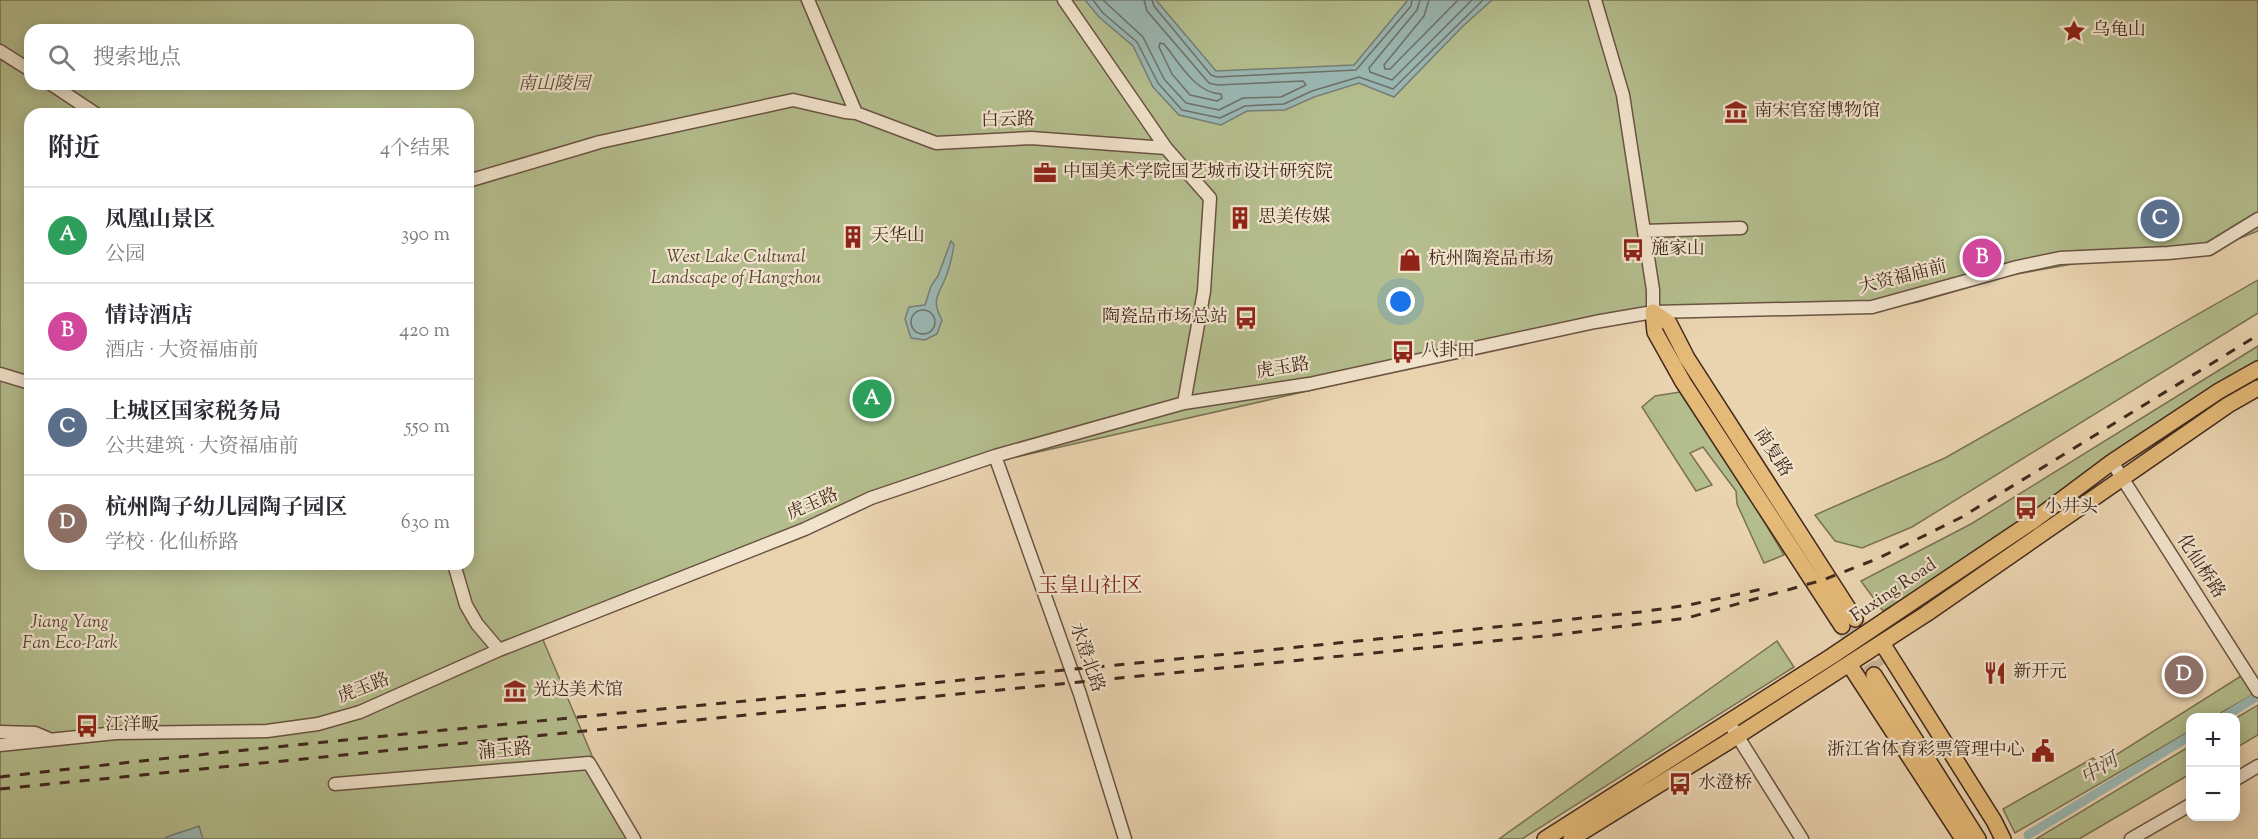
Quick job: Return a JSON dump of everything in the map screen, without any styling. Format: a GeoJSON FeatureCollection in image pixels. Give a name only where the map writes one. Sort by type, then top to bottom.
{"type":"FeatureCollection","features":[{"type":"Feature","properties":{"kind":"main road","name":"南复路"},"geometry":{"type":"LineString","coordinates":[[1653,312],[1669,323],[1687,358],[1848,623]]}},
{"type":"Feature","properties":{"kind":"main road","name":"Fuxing Road"},"geometry":{"type":"LineString","coordinates":[[1570,839],[1734,729],[2112,462],[2258,369]]}},
{"type":"Feature","properties":{"kind":"main road","name":"Fuxing Road"},"geometry":{"type":"LineString","coordinates":[[1545,839],[1849,664],[2053,528],[2228,405],[2258,388]]}},
{"type":"Feature","properties":{"kind":"main road"},"geometry":{"type":"LineString","coordinates":[[1882,643],[2003,839]]}},
{"type":"Feature","properties":{"kind":"main road"},"geometry":{"type":"LineString","coordinates":[[1849,664],[1963,839]]}},
{"type":"Feature","properties":{"kind":"main road"},"geometry":{"type":"LineString","coordinates":[[1978,839],[1879,669],[1994,839]]}},
{"type":"Feature","properties":{"kind":"street"},"geometry":{"type":"LineString","coordinates":[[808,0],[856,112]]}},
{"type":"Feature","properties":{"kind":"street"},"geometry":{"type":"LineString","coordinates":[[1064,0],[1166,148],[1210,198],[1204,291],[1184,403]]}},
{"type":"Feature","properties":{"kind":"street"},"geometry":{"type":"LineString","coordinates":[[1599,4],[1623,95],[1653,290],[1653,312]]}},
{"type":"Feature","properties":{"kind":"street"},"geometry":{"type":"LineString","coordinates":[[0,51],[24,66]]}},
{"type":"Feature","properties":{"kind":"street"},"geometry":{"type":"LineString","coordinates":[[60,90],[87,108]]}},
{"type":"Feature","properties":{"kind":"street","name":"白云路"},"geometry":{"type":"LineString","coordinates":[[474,179],[600,142],[793,100],[845,112],[856,112],[936,143],[1031,138],[1166,148]]}},
{"type":"Feature","properties":{"kind":"street","name":"大资福庙前"},"geometry":{"type":"LineString","coordinates":[[1653,312],[1872,307],[2017,267],[2060,258],[2209,249],[2258,219]]}},
{"type":"Feature","properties":{"kind":"street"},"geometry":{"type":"LineString","coordinates":[[1644,231],[1742,228]]}},
{"type":"Feature","properties":{"kind":"street","name":"虎玉路"},"geometry":{"type":"LineString","coordinates":[[0,745],[116,733],[267,731],[318,724],[360,712],[500,650],[805,529],[871,498],[995,456],[1184,403],[1309,384],[1595,322],[1653,312]]}},
{"type":"Feature","properties":{"kind":"street"},"geometry":{"type":"LineString","coordinates":[[0,374],[24,381]]}},
{"type":"Feature","properties":{"kind":"street","name":"水澄北路"},"geometry":{"type":"LineString","coordinates":[[995,456],[1080,694],[1125,839]]}},
{"type":"Feature","properties":{"kind":"street","name":"化仙桥路"},"geometry":{"type":"LineString","coordinates":[[2112,462],[2258,690]]}},
{"type":"Feature","properties":{"kind":"street"},"geometry":{"type":"LineString","coordinates":[[456,570],[466,605],[477,624],[500,650]]}},
{"type":"Feature","properties":{"kind":"street"},"geometry":{"type":"LineString","coordinates":[[1734,729],[1802,839]]}},
{"type":"Feature","properties":{"kind":"street"},"geometry":{"type":"LineString","coordinates":[[0,732],[35,733],[53,740]]}},
{"type":"Feature","properties":{"kind":"street","name":"浦玉路"},"geometry":{"type":"LineString","coordinates":[[335,784],[589,763],[634,839]]}},
{"type":"Feature","properties":{"kind":"street"},"geometry":{"type":"LineString","coordinates":[[2240,776],[2258,766]]}},
{"type":"Feature","properties":{"kind":"street"},"geometry":{"type":"LineString","coordinates":[[2131,839],[2186,807]]}},
{"type":"Feature","properties":{"kind":"green space","name":"West Lake Cultural Landscape of Hangzhou"},"geometry":{"type":"Polygon","coordinates":[[[0,0],[2258,0],[2258,231],[2223,245],[2084,262],[2011,275],[1918,302],[1892,307],[1679,313],[1613,322],[963,469],[538,628],[607,791],[635,839],[0,839],[0,0]]]}},
{"type":"Feature","properties":{"kind":"green space"},"geometry":{"type":"Polygon","coordinates":[[[2258,280],[2258,313],[1912,527],[1862,548],[1835,541],[1815,515],[1945,458],[2258,280]]]}},
{"type":"Feature","properties":{"kind":"green space"},"geometry":{"type":"Polygon","coordinates":[[[2258,346],[2258,381],[1883,611],[1861,581],[1971,524],[2258,346]]]}},
{"type":"Feature","properties":{"kind":"green space"},"geometry":{"type":"Polygon","coordinates":[[[1686,391],[1784,555],[1764,563],[1737,504],[1736,491],[1703,447],[1690,453],[1712,485],[1696,491],[1642,407],[1655,396],[1686,391]]]}},
{"type":"Feature","properties":{"kind":"green space"},"geometry":{"type":"Polygon","coordinates":[[[1777,641],[1794,667],[1522,839],[1499,839],[1777,641]]]}},
{"type":"Feature","properties":{"kind":"green space"},"geometry":{"type":"Polygon","coordinates":[[[2241,676],[2254,694],[2221,713],[2186,713],[2186,733],[2015,833],[2003,809],[2093,758],[2100,765],[2241,676]]]}},
{"type":"Feature","properties":{"kind":"green space"},"geometry":{"type":"Polygon","coordinates":[[[2258,705],[2258,735],[2240,746],[2240,716],[2258,705]]]}},
{"type":"Feature","properties":{"kind":"green space"},"geometry":{"type":"Polygon","coordinates":[[[2186,748],[2186,776],[2079,839],[2036,839],[2186,748]]]}},
{"type":"Feature","properties":{"kind":"water"},"geometry":{"type":"Polygon","coordinates":[[[1085,0],[1156,0],[1216,71],[1354,65],[1408,0],[1492,0],[1463,26],[1394,97],[1359,83],[1314,97],[1285,110],[1247,111],[1221,125],[1179,115],[1153,87],[1133,46],[1099,17],[1085,0]]]}},
{"type":"Feature","properties":{"kind":"water"},"geometry":{"type":"Polygon","coordinates":[[[951,241],[954,245],[951,262],[936,303],[942,320],[937,334],[925,340],[911,338],[905,319],[909,307],[925,305],[951,241]]]}},
{"type":"Feature","properties":{"kind":"water"},"geometry":{"type":"Polygon","coordinates":[[[199,826],[203,839],[164,839],[171,835],[199,826]]]}},
{"type":"Feature","properties":{"kind":"waterway","name":"中河"},"geometry":{"type":"LineString","coordinates":[[2230,713],[2258,696]]}},
{"type":"Feature","properties":{"kind":"waterway","name":"中河"},"geometry":{"type":"LineString","coordinates":[[2028,835],[2186,738]]}},
{"type":"Feature","properties":{"kind":"tunnel"},"geometry":{"type":"LineString","coordinates":[[1855,619],[1884,664]]}},
{"type":"Feature","properties":{"kind":"tunnel"},"geometry":{"type":"LineString","coordinates":[[1842,626],[1874,675]]}},
{"type":"Feature","properties":{"kind":"railway"},"geometry":{"type":"LineString","coordinates":[[0,789],[1554,635],[1687,618],[1823,580],[1879,558],[1962,517],[2258,335]]}},
{"type":"Feature","properties":{"kind":"railway"},"geometry":{"type":"LineString","coordinates":[[0,777],[305,744],[1640,612],[1689,605],[1762,589]]}},
{"type":"Feature","properties":{"kind":"place","name":"乌龟山"},"geometry":{"type":"Point","coordinates":[2074,31]}},
{"type":"Feature","properties":{"kind":"place","name":"南宋官窑博物馆"},"geometry":{"type":"Point","coordinates":[1736,112]}},
{"type":"Feature","properties":{"kind":"place","name":"中国美术学院国艺城市设计研究院"},"geometry":{"type":"Point","coordinates":[1045,173]}},
{"type":"Feature","properties":{"kind":"place","name":"思美传媒"},"geometry":{"type":"Point","coordinates":[1240,218]}},
{"type":"Feature","properties":{"kind":"place","name":"上城区国家税务局"},"geometry":{"type":"Point","coordinates":[2160,219]}},
{"type":"Feature","properties":{"kind":"place","name":"天华山"},"geometry":{"type":"Point","coordinates":[853,237]}},
{"type":"Feature","properties":{"kind":"place","name":"施家山"},"geometry":{"type":"Point","coordinates":[1633,250]}},
{"type":"Feature","properties":{"kind":"place","name":"情诗酒店"},"geometry":{"type":"Point","coordinates":[1982,258]}},
{"type":"Feature","properties":{"kind":"place","name":"杭州陶瓷品市场"},"geometry":{"type":"Point","coordinates":[1410,260]}},
{"type":"Feature","properties":{"kind":"place","name":"陶瓷品市场总站"},"geometry":{"type":"Point","coordinates":[1246,318]}},
{"type":"Feature","properties":{"kind":"place","name":"八卦田"},"geometry":{"type":"Point","coordinates":[1403,352]}},
{"type":"Feature","properties":{"kind":"place","name":"凤凰山景区"},"geometry":{"type":"Point","coordinates":[872,399]}},
{"type":"Feature","properties":{"kind":"place","name":"小井头"},"geometry":{"type":"Point","coordinates":[2026,508]}},
{"type":"Feature","properties":{"kind":"place","name":"新开元"},"geometry":{"type":"Point","coordinates":[1995,673]}},
{"type":"Feature","properties":{"kind":"place","name":"杭州陶子幼儿园陶子园区"},"geometry":{"type":"Point","coordinates":[2184,675]}},
{"type":"Feature","properties":{"kind":"place","name":"光达美术馆"},"geometry":{"type":"Point","coordinates":[515,691]}},
{"type":"Feature","properties":{"kind":"place","name":"江洋畈"},"geometry":{"type":"Point","coordinates":[87,726]}},
{"type":"Feature","properties":{"kind":"place","name":"浙江省体育彩票管理中心"},"geometry":{"type":"Point","coordinates":[2043,751]}},
{"type":"Feature","properties":{"kind":"place","name":"水澄桥"},"geometry":{"type":"Point","coordinates":[1680,784]}},
{"type":"Feature","properties":{"kind":"district","name":"玉皇山社区"},"geometry":{"type":"Point","coordinates":[1090,587]}},
{"type":"Feature","properties":{"kind":"park label","name":"南山陵园"},"geometry":{"type":"Point","coordinates":[554,85]}},
{"type":"Feature","properties":{"kind":"park label","name":"Jiang Yang Fan Eco-Park"},"geometry":{"type":"Point","coordinates":[70,633]}}]}
